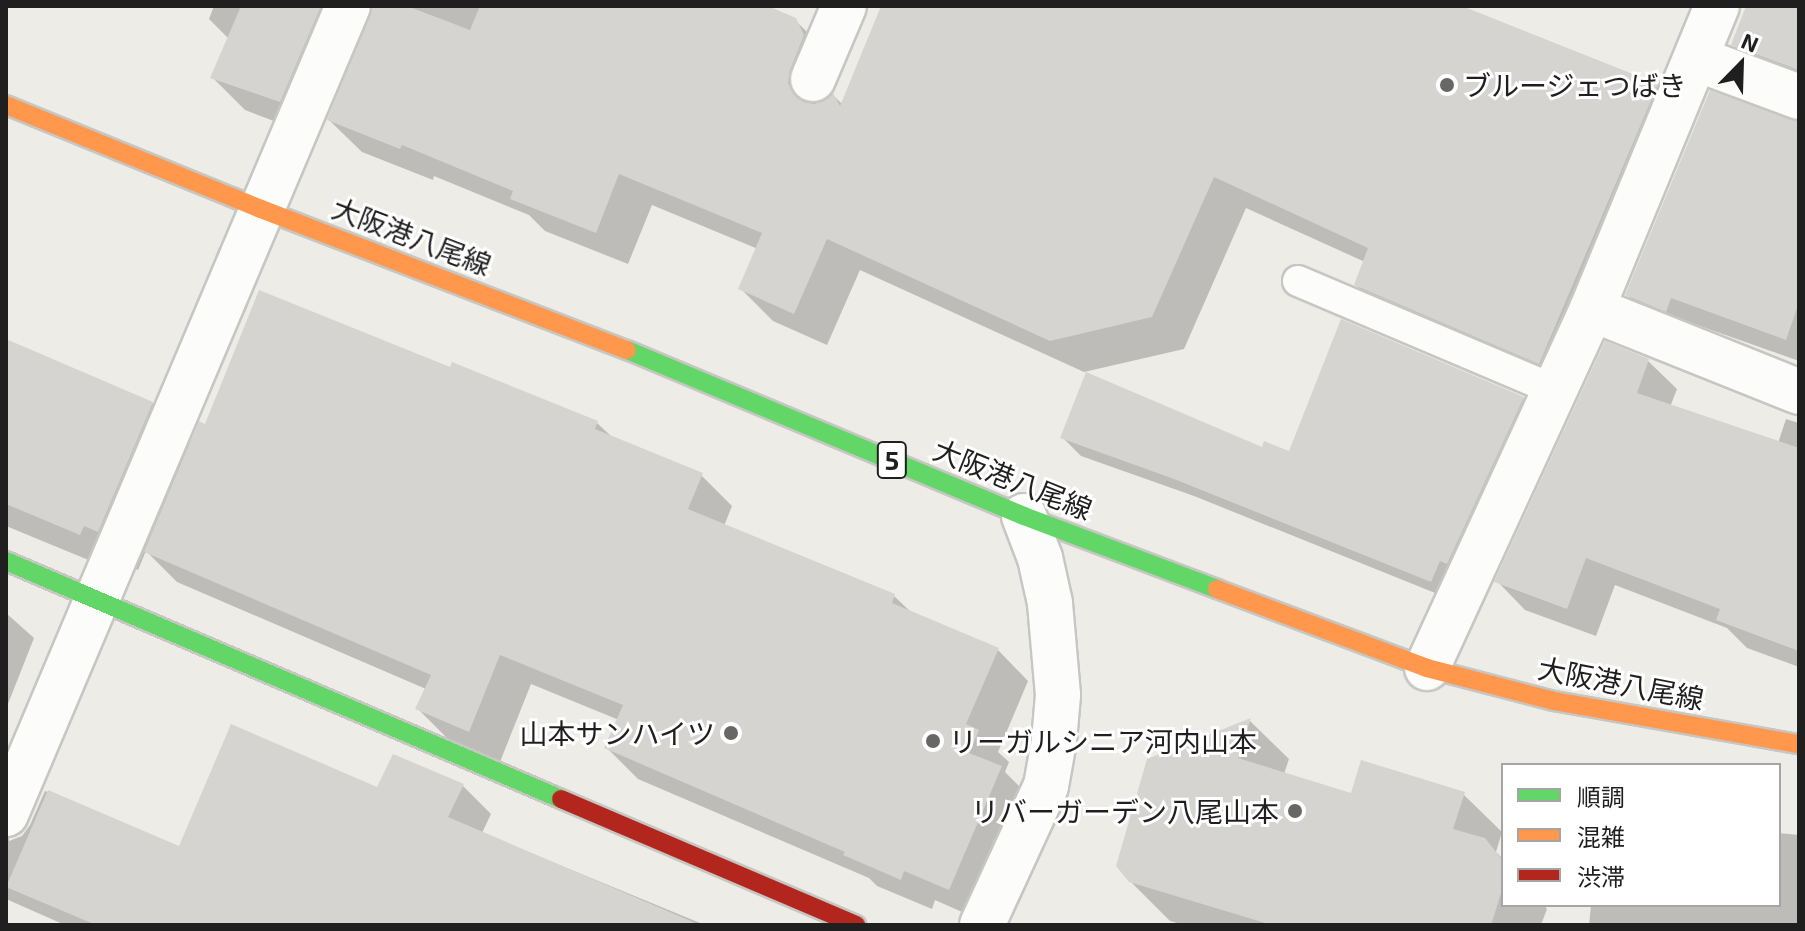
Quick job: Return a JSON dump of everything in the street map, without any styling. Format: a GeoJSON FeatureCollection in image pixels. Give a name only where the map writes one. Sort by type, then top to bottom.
{"type":"FeatureCollection","features":[{"type":"Feature","properties":{"kind":"main road","name":"大阪港八尾線"},"geometry":{"type":"LineString","coordinates":[[6,105],[261,209],[688,374],[1024,516],[1427,668],[1554,701],[1799,744]]}},
{"type":"Feature","properties":{"kind":"main road"},"geometry":{"type":"LineString","coordinates":[[6,561],[856,925]]}},
{"type":"Feature","properties":{"kind":"street"},"geometry":{"type":"LineString","coordinates":[[6,814],[348,6]]}},
{"type":"Feature","properties":{"kind":"street"},"geometry":{"type":"LineString","coordinates":[[1427,668],[1592,309],[1717,6]]}},
{"type":"Feature","properties":{"kind":"street"},"geometry":{"type":"LineString","coordinates":[[813,79],[830,10]]}},
{"type":"Feature","properties":{"kind":"street"},"geometry":{"type":"LineString","coordinates":[[1697,59],[1799,97]]}},
{"type":"Feature","properties":{"kind":"street"},"geometry":{"type":"LineString","coordinates":[[1592,309],[1799,392]]}},
{"type":"Feature","properties":{"kind":"street"},"geometry":{"type":"LineString","coordinates":[[982,925],[1046,786],[1054,741],[1058,695],[1056,649],[1040,558],[1024,516]]}},
{"type":"Feature","properties":{"kind":"lane"},"geometry":{"type":"LineString","coordinates":[[1298,281],[1555,390]]}},
{"type":"Feature","properties":{"kind":"building"},"geometry":{"type":"Polygon","coordinates":[[[241,6],[321,6],[280,102],[210,78],[241,6]]]}},
{"type":"Feature","properties":{"kind":"building"},"geometry":{"type":"Polygon","coordinates":[[[372,6],[407,6],[470,30],[480,6],[768,6],[796,18],[804,35],[790,70],[788,83],[793,93],[803,102],[815,104],[833,93],[840,106],[881,6],[1462,6],[1658,84],[1539,364],[1354,285],[1368,248],[1214,177],[1152,317],[1050,341],[827,239],[794,314],[738,289],[762,233],[619,174],[596,233],[510,199],[513,191],[402,145],[400,149],[327,120],[372,6]]]}},
{"type":"Feature","properties":{"kind":"building"},"geometry":{"type":"Polygon","coordinates":[[[1746,6],[1799,6],[1799,70],[1731,45],[1746,6]]]}},
{"type":"Feature","properties":{"kind":"building"},"geometry":{"type":"Polygon","coordinates":[[[1710,90],[1799,121],[1799,302],[1786,340],[1671,298],[1666,312],[1625,295],[1710,90]]]}},
{"type":"Feature","properties":{"kind":"building"},"geometry":{"type":"Polygon","coordinates":[[[259,290],[450,367],[452,362],[598,421],[595,429],[703,473],[688,509],[895,594],[892,603],[999,648],[966,724],[979,730],[969,753],[1002,766],[949,890],[904,871],[901,880],[843,855],[845,852],[604,748],[623,705],[500,655],[469,732],[415,709],[431,675],[144,552],[199,421],[205,424],[259,290]]]}},
{"type":"Feature","properties":{"kind":"building"},"geometry":{"type":"Polygon","coordinates":[[[1341,319],[1524,397],[1447,564],[1440,561],[1431,582],[1174,479],[1060,438],[1086,372],[1262,447],[1264,441],[1289,451],[1341,319]]]}},
{"type":"Feature","properties":{"kind":"building"},"geometry":{"type":"Polygon","coordinates":[[[6,339],[153,402],[98,532],[84,526],[80,535],[6,504],[6,339]]]}},
{"type":"Feature","properties":{"kind":"building"},"geometry":{"type":"Polygon","coordinates":[[[1605,341],[1649,359],[1637,393],[1799,448],[1799,651],[1716,620],[1720,609],[1586,558],[1567,609],[1494,582],[1605,341]]]}},
{"type":"Feature","properties":{"kind":"building","name":"リバーガーデン八尾山本"},"geometry":{"type":"Polygon","coordinates":[[[1251,718],[1238,758],[1351,793],[1361,760],[1465,792],[1453,829],[1485,838],[1501,858],[1501,893],[1491,925],[1272,925],[1129,882],[1116,866],[1147,759],[1251,718]]]}},
{"type":"Feature","properties":{"kind":"building"},"geometry":{"type":"Polygon","coordinates":[[[231,724],[377,787],[393,754],[464,784],[448,817],[700,925],[96,925],[6,887],[48,790],[179,846],[231,724]]]}},
{"type":"Feature","properties":{"kind":"traffic: fast"},"geometry":{"type":"LineString","coordinates":[[627,350],[1024,516],[1217,589]]}},
{"type":"Feature","properties":{"kind":"traffic: fast"},"geometry":{"type":"LineString","coordinates":[[6,561],[561,799]]}},
{"type":"Feature","properties":{"kind":"traffic: slow"},"geometry":{"type":"LineString","coordinates":[[6,105],[261,209],[627,350]]}},
{"type":"Feature","properties":{"kind":"traffic: slow"},"geometry":{"type":"LineString","coordinates":[[1217,589],[1427,668],[1554,701],[1799,744]]}},
{"type":"Feature","properties":{"kind":"traffic: jam"},"geometry":{"type":"LineString","coordinates":[[561,799],[856,925]]}},
{"type":"Feature","properties":{"kind":"place","name":"ブルージェつばき"},"geometry":{"type":"Point","coordinates":[1447,85]}},
{"type":"Feature","properties":{"kind":"place","name":"山本サンハイツ"},"geometry":{"type":"Point","coordinates":[731,733]}},
{"type":"Feature","properties":{"kind":"place","name":"リーガルシニア河内山本"},"geometry":{"type":"Point","coordinates":[933,741]}},
{"type":"Feature","properties":{"kind":"place","name":"リバーガーデン八尾山本"},"geometry":{"type":"Point","coordinates":[1295,811]}}]}
